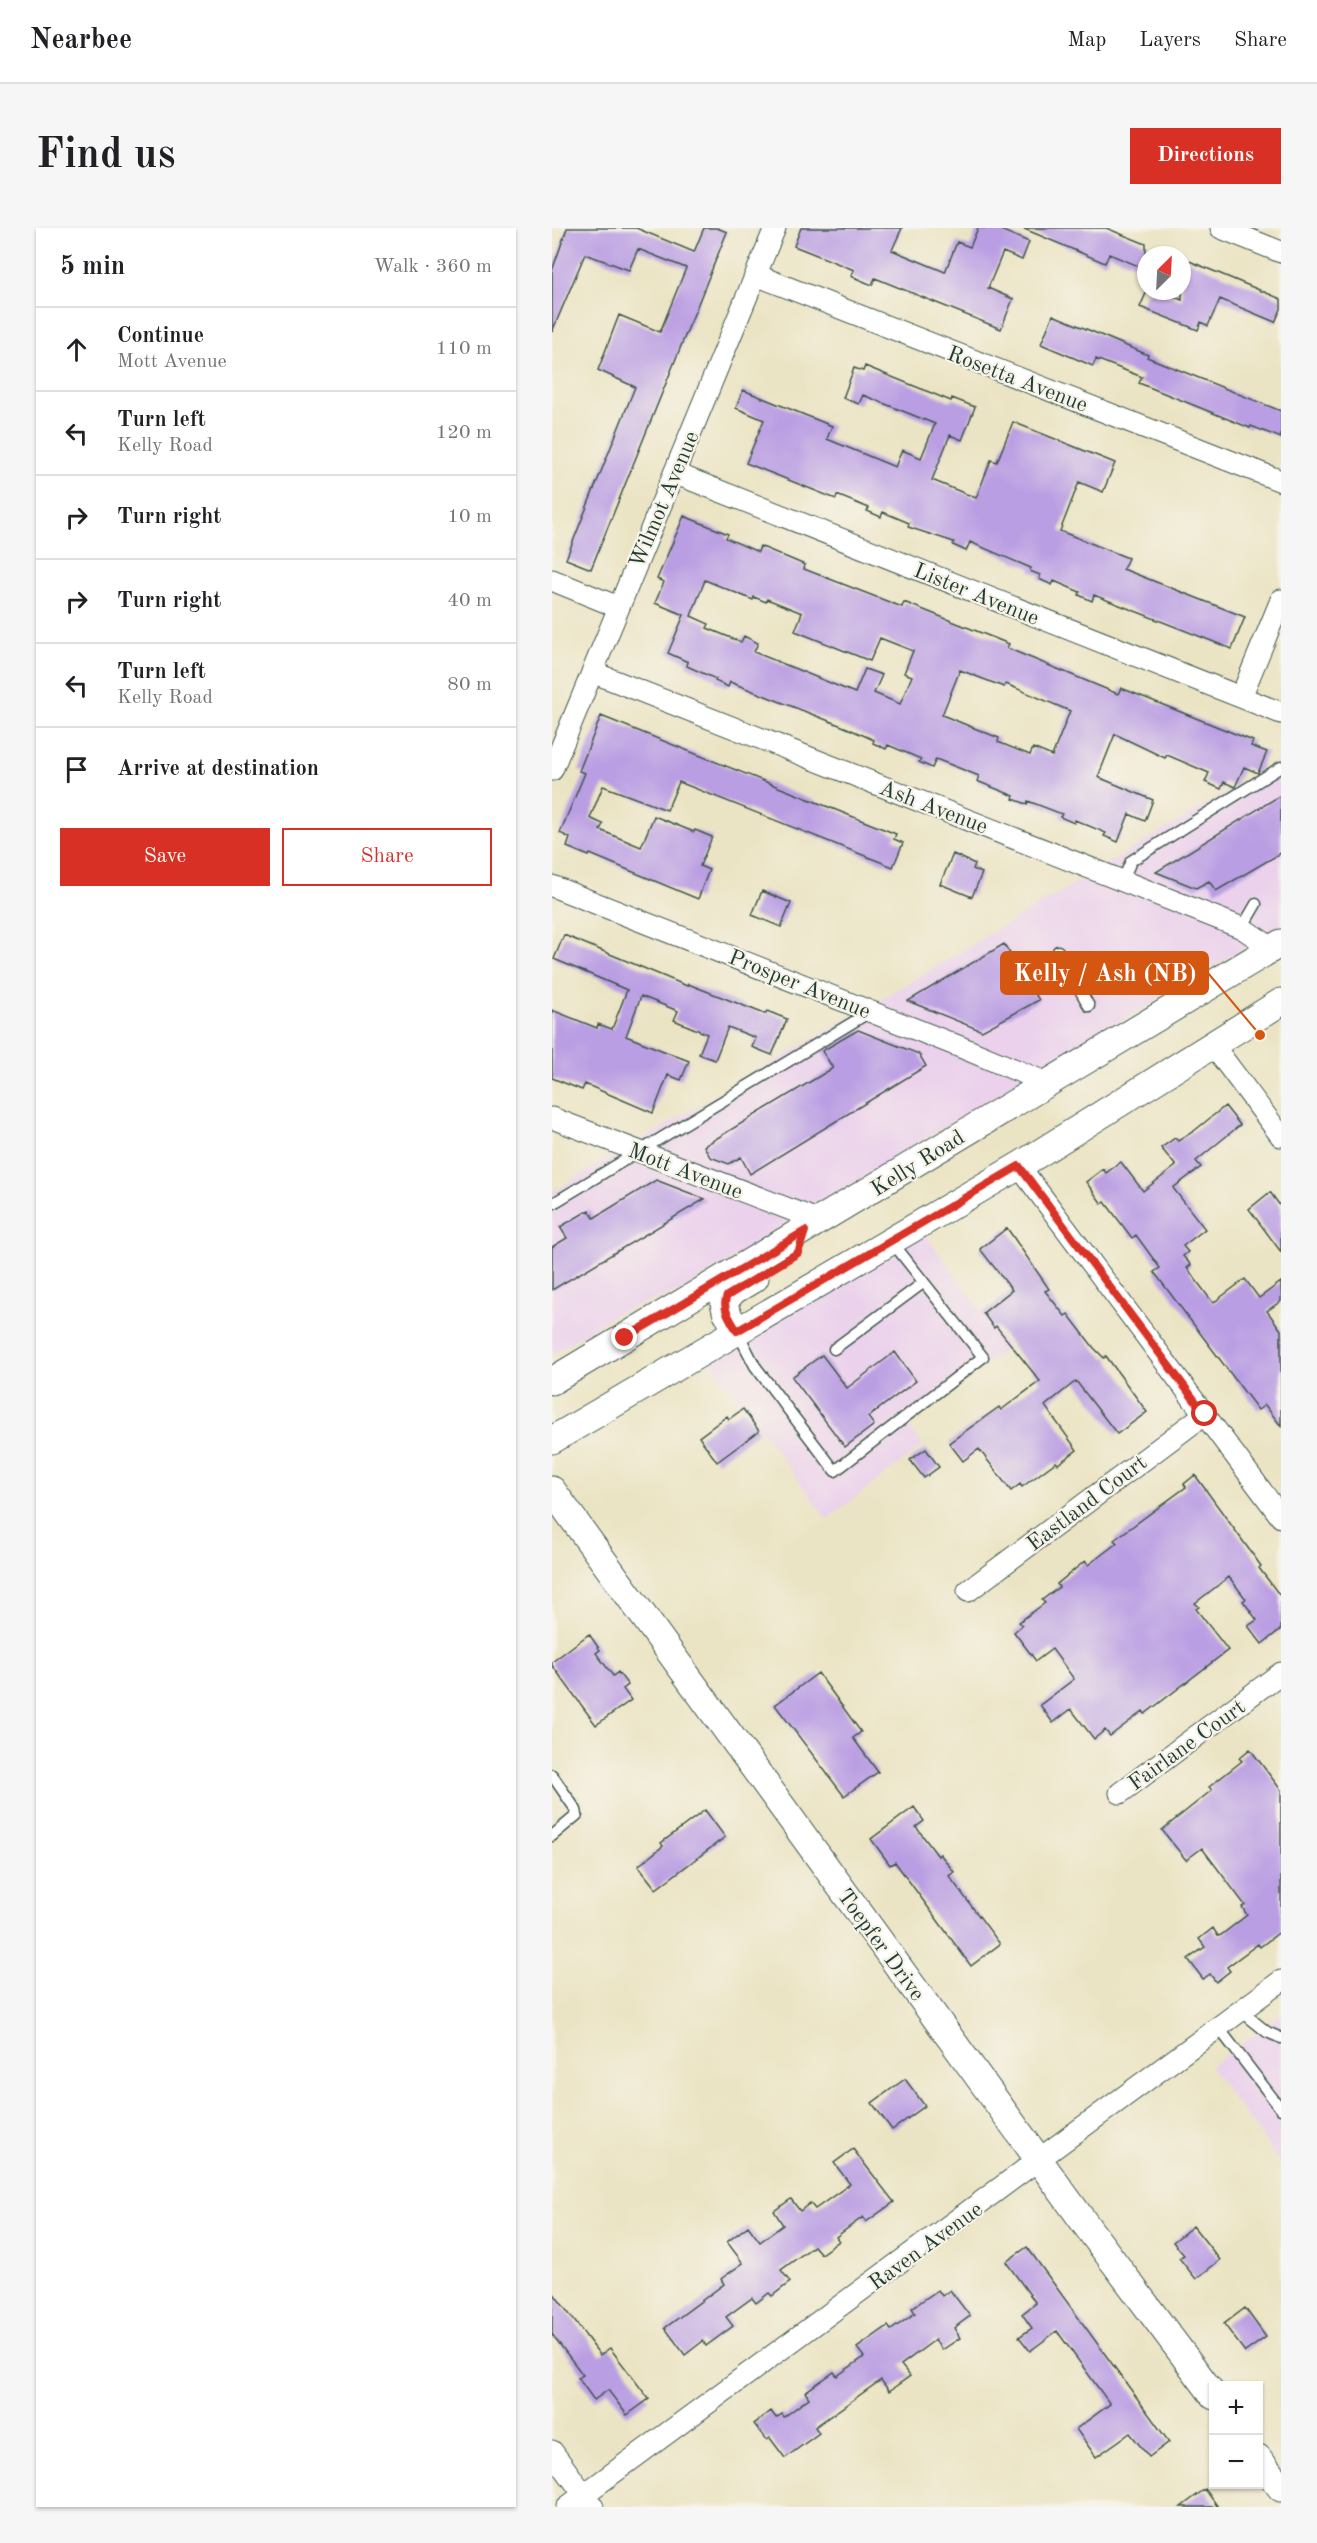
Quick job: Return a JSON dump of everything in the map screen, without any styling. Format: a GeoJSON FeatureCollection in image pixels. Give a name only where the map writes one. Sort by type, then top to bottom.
{"type":"FeatureCollection","features":[{"type":"Feature","properties":{"kind":"street","name":"Wilmot Avenue"},"geometry":{"type":"LineString","coordinates":[[552,770],[775,228]]}},
{"type":"Feature","properties":{"kind":"street"},"geometry":{"type":"LineString","coordinates":[[1221,228],[1281,252]]}},
{"type":"Feature","properties":{"kind":"street","name":"Rosetta Avenue"},"geometry":{"type":"LineString","coordinates":[[756,275],[1281,481]]}},
{"type":"Feature","properties":{"kind":"street","name":"Lister Avenue"},"geometry":{"type":"LineString","coordinates":[[674,473],[1281,713]]}},
{"type":"Feature","properties":{"kind":"street"},"geometry":{"type":"LineString","coordinates":[[552,580],[618,607]]}},
{"type":"Feature","properties":{"kind":"street"},"geometry":{"type":"LineString","coordinates":[[1241,697],[1281,600]]}},
{"type":"Feature","properties":{"kind":"street","name":"Ash Avenue"},"geometry":{"type":"LineString","coordinates":[[592,672],[1124,880],[1242,928],[1278,951]]}},
{"type":"Feature","properties":{"kind":"street","name":"Prosper Avenue"},"geometry":{"type":"LineString","coordinates":[[552,886],[871,1011],[1047,1083]]}},
{"type":"Feature","properties":{"kind":"street","name":"Kelly Road"},"geometry":{"type":"LineString","coordinates":[[552,1381],[1047,1083],[1278,951]]}},
{"type":"Feature","properties":{"kind":"street"},"geometry":{"type":"LineString","coordinates":[[552,1440],[1019,1166],[1281,1002]]}},
{"type":"Feature","properties":{"kind":"street"},"geometry":{"type":"LineString","coordinates":[[1212,1044],[1281,1136]]}},
{"type":"Feature","properties":{"kind":"street","name":"Mott Avenue"},"geometry":{"type":"LineString","coordinates":[[552,1118],[640,1152],[812,1226]]}},
{"type":"Feature","properties":{"kind":"street"},"geometry":{"type":"LineString","coordinates":[[1019,1166],[1281,1517]]}},
{"type":"Feature","properties":{"kind":"street"},"geometry":{"type":"LineString","coordinates":[[737,1331],[726,1311],[724,1302],[727,1296],[798,1253],[812,1226]]}},
{"type":"Feature","properties":{"kind":"street","name":"Eastland Court"},"geometry":{"type":"LineString","coordinates":[[968,1591],[1205,1414]]}},
{"type":"Feature","properties":{"kind":"street","name":"Toepfer Drive"},"geometry":{"type":"LineString","coordinates":[[552,1490],[1209,2389]]}},
{"type":"Feature","properties":{"kind":"street","name":"Fairlane Court"},"geometry":{"type":"LineString","coordinates":[[1120,1792],[1281,1673]]}},
{"type":"Feature","properties":{"kind":"street","name":"Raven Avenue"},"geometry":{"type":"LineString","coordinates":[[581,2503],[1281,1981]]}},
{"type":"Feature","properties":{"kind":"street"},"geometry":{"type":"LineString","coordinates":[[552,2451],[581,2503]]}},
{"type":"Feature","properties":{"kind":"street"},"geometry":{"type":"LineString","coordinates":[[1263,2465],[1281,2488]]}},
{"type":"Feature","properties":{"kind":"lane"},"geometry":{"type":"LineString","coordinates":[[1124,880],[1131,861],[1281,767]]}},
{"type":"Feature","properties":{"kind":"lane"},"geometry":{"type":"LineString","coordinates":[[1242,928],[1256,904]]}},
{"type":"Feature","properties":{"kind":"lane"},"geometry":{"type":"LineString","coordinates":[[1058,951],[1089,1006]]}},
{"type":"Feature","properties":{"kind":"lane"},"geometry":{"type":"LineString","coordinates":[[552,1204],[871,1011]]}},
{"type":"Feature","properties":{"kind":"lane"},"geometry":{"type":"LineString","coordinates":[[737,1331],[755,1366],[835,1471],[983,1357],[891,1241]]}},
{"type":"Feature","properties":{"kind":"lane"},"geometry":{"type":"LineString","coordinates":[[834,1349],[923,1283]]}},
{"type":"Feature","properties":{"kind":"lane"},"geometry":{"type":"LineString","coordinates":[[552,1775],[576,1810],[577,1815],[552,1836]]}},
{"type":"Feature","properties":{"kind":"lane"},"geometry":{"type":"LineString","coordinates":[[1240,2011],[1267,2032],[1281,2038]]}},
{"type":"Feature","properties":{"kind":"lane"},"geometry":{"type":"LineString","coordinates":[[1218,2027],[1281,2109]]}},
{"type":"Feature","properties":{"kind":"shaded area"},"geometry":{"type":"Polygon","coordinates":[[[1281,760],[1281,927],[982,1104],[683,1290],[617,1313],[552,1355],[552,1192],[890,994],[1281,760]]]}},
{"type":"Feature","properties":{"kind":"shaded area"},"geometry":{"type":"Polygon","coordinates":[[[922,1230],[1008,1347],[907,1423],[923,1446],[827,1519],[708,1357],[922,1230]]]}},
{"type":"Feature","properties":{"kind":"shaded area"},"geometry":{"type":"Polygon","coordinates":[[[1281,2014],[1281,2163],[1210,2067],[1281,2014]]]}},
{"type":"Feature","properties":{"kind":"building"},"geometry":{"type":"Polygon","coordinates":[[[567,228],[636,228],[694,252],[704,228],[717,228],[727,232],[591,569],[566,559],[635,387],[598,370],[619,315],[660,332],[686,268],[638,249],[629,270],[585,254],[552,332],[552,271],[567,228]]]}},
{"type":"Feature","properties":{"kind":"building"},"geometry":{"type":"Polygon","coordinates":[[[801,228],[902,228],[892,250],[945,272],[957,242],[970,247],[978,228],[996,228],[1029,242],[1022,260],[1003,252],[988,288],[1013,299],[1001,329],[875,278],[872,285],[851,276],[854,270],[794,246],[801,228]]]}},
{"type":"Feature","properties":{"kind":"building"},"geometry":{"type":"Polygon","coordinates":[[[1022,228],[1106,228],[1146,244],[1146,246],[1137,246],[1137,265],[1109,254],[1105,263],[1022,228]]]}},
{"type":"Feature","properties":{"kind":"building"},"geometry":{"type":"Polygon","coordinates":[[[1191,262],[1281,299],[1281,309],[1275,322],[1220,299],[1208,326],[1201,322],[1198,330],[1140,307],[1143,300],[1191,300],[1191,262]]]}},
{"type":"Feature","properties":{"kind":"building"},"geometry":{"type":"Polygon","coordinates":[[[1053,315],[1148,355],[1147,357],[1281,411],[1281,438],[1251,426],[1250,428],[1139,383],[1142,377],[1096,359],[1093,366],[1041,344],[1053,315]]]}},
{"type":"Feature","properties":{"kind":"building"},"geometry":{"type":"Polygon","coordinates":[[[865,366],[951,401],[952,398],[975,407],[962,440],[950,435],[932,480],[976,498],[991,460],[997,462],[1013,422],[1115,463],[1103,492],[1079,482],[1060,531],[1128,558],[1123,569],[1245,617],[1232,649],[1094,595],[1092,601],[1079,595],[1080,592],[1054,581],[1052,585],[1039,579],[1040,575],[1030,571],[1031,568],[970,542],[966,551],[953,545],[954,542],[908,527],[909,523],[883,512],[881,517],[867,511],[869,508],[837,495],[836,499],[746,463],[764,420],[736,408],[743,390],[832,426],[827,439],[895,467],[902,450],[921,458],[935,424],[863,395],[859,404],[843,398],[854,368],[863,371],[865,366]]]}},
{"type":"Feature","properties":{"kind":"building"},"geometry":{"type":"Polygon","coordinates":[[[684,516],[728,534],[726,538],[758,552],[760,546],[805,565],[804,569],[902,607],[904,602],[1009,644],[1007,648],[1118,694],[1121,688],[1253,741],[1251,746],[1267,752],[1258,773],[1244,767],[1235,787],[1224,782],[1221,789],[1205,782],[1209,773],[1167,755],[1165,758],[1115,734],[1098,777],[1153,800],[1145,821],[1129,814],[1118,842],[1104,836],[1106,833],[1075,820],[1074,823],[1060,817],[1062,814],[1028,801],[1027,804],[1013,799],[1014,796],[977,781],[979,776],[936,759],[932,768],[919,762],[921,759],[888,745],[886,749],[873,743],[874,740],[847,728],[730,682],[728,687],[687,666],[688,662],[668,653],[684,615],[655,603],[664,582],[657,579],[684,516]],[[705,580],[691,616],[709,624],[707,628],[741,642],[744,636],[758,643],[754,652],[855,693],[865,669],[882,675],[874,693],[900,704],[912,676],[904,673],[913,651],[880,638],[870,661],[795,631],[802,613],[767,599],[766,602],[754,597],[753,600],[705,580]],[[960,670],[942,715],[999,738],[998,742],[1030,755],[1033,748],[1052,756],[1070,711],[1006,684],[1004,687],[960,670]]]}},
{"type":"Feature","properties":{"kind":"building"},"geometry":{"type":"Polygon","coordinates":[[[601,716],[896,834],[894,839],[903,843],[893,867],[679,782],[667,810],[603,786],[590,818],[603,824],[600,830],[641,847],[654,816],[712,837],[700,866],[709,870],[698,899],[590,854],[589,856],[567,847],[570,838],[560,833],[585,773],[579,771],[601,716]]]}},
{"type":"Feature","properties":{"kind":"building"},"geometry":{"type":"Polygon","coordinates":[[[1281,795],[1281,853],[1216,891],[1209,881],[1196,888],[1156,872],[1281,795]]]}},
{"type":"Feature","properties":{"kind":"building"},"geometry":{"type":"Polygon","coordinates":[[[953,854],[975,864],[973,869],[982,873],[972,897],[940,884],[953,854]]]}},
{"type":"Feature","properties":{"kind":"building"},"geometry":{"type":"Polygon","coordinates":[[[762,891],[791,903],[781,927],[752,915],[762,891]]]}},
{"type":"Feature","properties":{"kind":"building"},"geometry":{"type":"Polygon","coordinates":[[[564,935],[687,986],[688,984],[765,1014],[767,1011],[787,1019],[772,1055],[752,1047],[756,1038],[728,1027],[715,1060],[699,1054],[707,1034],[674,1020],[678,1011],[641,996],[626,1036],[689,1061],[681,1080],[668,1075],[653,1113],[585,1084],[582,1090],[552,1078],[552,1010],[597,1028],[598,1024],[612,1029],[627,990],[554,959],[564,935]]]}},
{"type":"Feature","properties":{"kind":"building"},"geometry":{"type":"Polygon","coordinates":[[[1004,944],[1039,1000],[982,1031],[908,1001],[1004,944]]]}},
{"type":"Feature","properties":{"kind":"building"},"geometry":{"type":"Polygon","coordinates":[[[858,1030],[919,1054],[926,1066],[750,1174],[741,1157],[729,1164],[710,1157],[704,1146],[833,1068],[822,1051],[858,1030]]]}},
{"type":"Feature","properties":{"kind":"building"},"geometry":{"type":"Polygon","coordinates":[[[1225,1106],[1240,1125],[1196,1161],[1201,1167],[1173,1188],[1205,1229],[1183,1246],[1188,1252],[1183,1256],[1191,1265],[1187,1268],[1213,1303],[1245,1279],[1259,1298],[1281,1282],[1281,1301],[1267,1311],[1281,1330],[1281,1426],[1265,1405],[1258,1410],[1154,1272],[1160,1268],[1136,1235],[1132,1238],[1105,1202],[1102,1204],[1086,1182],[1103,1169],[1106,1173],[1121,1162],[1143,1191],[1176,1166],[1161,1148],[1175,1138],[1178,1141],[1194,1131],[1225,1106]]]}},
{"type":"Feature","properties":{"kind":"building"},"geometry":{"type":"Polygon","coordinates":[[[656,1180],[705,1199],[552,1290],[552,1247],[567,1238],[560,1227],[589,1210],[594,1218],[656,1180]]]}},
{"type":"Feature","properties":{"kind":"building"},"geometry":{"type":"Polygon","coordinates":[[[1270,1192],[1281,1207],[1281,1252],[1249,1209],[1270,1192]]]}},
{"type":"Feature","properties":{"kind":"building"},"geometry":{"type":"Polygon","coordinates":[[[1007,1228],[1049,1289],[1045,1291],[1065,1316],[1068,1314],[1094,1348],[1104,1358],[1106,1356],[1147,1412],[1117,1434],[1076,1381],[1045,1406],[1077,1450],[1022,1487],[1020,1484],[1011,1491],[979,1449],[963,1461],[949,1443],[999,1407],[1001,1410],[1040,1381],[983,1313],[1012,1290],[980,1249],[1007,1228]]]}},
{"type":"Feature","properties":{"kind":"building"},"geometry":{"type":"Polygon","coordinates":[[[895,1352],[916,1381],[868,1417],[874,1425],[845,1447],[792,1377],[822,1355],[847,1388],[895,1352]]]}},
{"type":"Feature","properties":{"kind":"building"},"geometry":{"type":"Polygon","coordinates":[[[743,1409],[759,1431],[717,1462],[699,1437],[727,1416],[729,1419],[743,1409]]]}},
{"type":"Feature","properties":{"kind":"building"},"geometry":{"type":"Polygon","coordinates":[[[926,1449],[939,1467],[924,1478],[910,1460],[926,1449]]]}},
{"type":"Feature","properties":{"kind":"building"},"geometry":{"type":"Polygon","coordinates":[[[1195,1475],[1281,1597],[1281,1629],[1262,1644],[1248,1626],[1257,1620],[1243,1601],[1246,1599],[1229,1577],[1195,1603],[1199,1607],[1196,1609],[1228,1650],[1145,1714],[1143,1711],[1110,1736],[1105,1730],[1094,1739],[1071,1709],[1053,1723],[1040,1705],[1074,1679],[1052,1649],[1036,1661],[1014,1632],[1022,1625],[1019,1622],[1045,1603],[1042,1600],[1059,1587],[1057,1584],[1085,1561],[1088,1565],[1117,1543],[1114,1540],[1186,1487],[1184,1484],[1195,1475]]]}},
{"type":"Feature","properties":{"kind":"building"},"geometry":{"type":"Polygon","coordinates":[[[589,1634],[600,1650],[596,1653],[613,1676],[618,1672],[628,1685],[623,1689],[631,1700],[596,1725],[552,1665],[552,1662],[589,1634]]]}},
{"type":"Feature","properties":{"kind":"building"},"geometry":{"type":"Polygon","coordinates":[[[818,1673],[861,1732],[853,1738],[878,1772],[844,1796],[775,1705],[818,1673]]]}},
{"type":"Feature","properties":{"kind":"building"},"geometry":{"type":"Polygon","coordinates":[[[1250,1749],[1281,1790],[1281,1931],[1260,1947],[1258,1944],[1227,1967],[1230,1971],[1216,1982],[1210,1974],[1203,1979],[1188,1959],[1205,1947],[1199,1939],[1213,1928],[1218,1936],[1221,1935],[1247,1915],[1242,1907],[1245,1905],[1202,1848],[1186,1860],[1162,1830],[1212,1790],[1209,1787],[1242,1761],[1239,1758],[1250,1749]]]}},
{"type":"Feature","properties":{"kind":"building"},"geometry":{"type":"Polygon","coordinates":[[[914,1807],[924,1821],[916,1827],[938,1856],[940,1854],[954,1872],[949,1876],[1000,1944],[971,1966],[895,1862],[890,1865],[871,1839],[914,1807]]]}},
{"type":"Feature","properties":{"kind":"building"},"geometry":{"type":"Polygon","coordinates":[[[705,1810],[725,1837],[656,1889],[638,1866],[663,1846],[661,1843],[705,1810]]]}},
{"type":"Feature","properties":{"kind":"building"},"geometry":{"type":"Polygon","coordinates":[[[905,2079],[925,2106],[892,2130],[872,2103],[905,2079]]]}},
{"type":"Feature","properties":{"kind":"building"},"geometry":{"type":"Polygon","coordinates":[[[853,2149],[894,2202],[866,2222],[863,2217],[836,2237],[839,2241],[821,2254],[814,2246],[781,2270],[790,2282],[772,2296],[769,2293],[756,2303],[752,2298],[726,2317],[733,2326],[706,2346],[703,2341],[685,2355],[665,2328],[724,2284],[721,2279],[743,2263],[727,2242],[748,2226],[760,2242],[783,2225],[774,2211],[791,2199],[800,2211],[810,2203],[815,2209],[850,2184],[834,2163],[853,2149]]]}},
{"type":"Feature","properties":{"kind":"building"},"geometry":{"type":"Polygon","coordinates":[[[1193,2226],[1220,2260],[1196,2279],[1179,2258],[1184,2255],[1173,2242],[1193,2226]]]}},
{"type":"Feature","properties":{"kind":"building"},"geometry":{"type":"Polygon","coordinates":[[[1027,2247],[1169,2442],[1149,2457],[1130,2433],[1096,2457],[1076,2429],[1110,2404],[1057,2331],[1030,2351],[1019,2337],[1032,2328],[1022,2314],[1036,2303],[1006,2262],[1027,2247]]]}},
{"type":"Feature","properties":{"kind":"building"},"geometry":{"type":"Polygon","coordinates":[[[938,2290],[942,2296],[950,2290],[970,2316],[954,2328],[960,2338],[942,2350],[935,2340],[901,2365],[910,2376],[889,2391],[881,2380],[815,2427],[819,2433],[785,2458],[770,2438],[767,2440],[754,2424],[771,2411],[776,2418],[782,2414],[784,2417],[809,2398],[805,2392],[834,2372],[837,2376],[864,2357],[857,2348],[888,2326],[891,2330],[915,2313],[912,2308],[938,2290]]]}},
{"type":"Feature","properties":{"kind":"building"},"geometry":{"type":"Polygon","coordinates":[[[552,2291],[600,2355],[610,2348],[649,2399],[627,2415],[608,2390],[594,2400],[578,2378],[583,2375],[552,2334],[552,2291]]]}},
{"type":"Feature","properties":{"kind":"building"},"geometry":{"type":"Polygon","coordinates":[[[1245,2308],[1266,2337],[1245,2352],[1224,2324],[1245,2308]]]}},
{"type":"Feature","properties":{"kind":"building"},"geometry":{"type":"Polygon","coordinates":[[[1205,2489],[1218,2507],[1181,2507],[1205,2489]]]}},
{"type":"Feature","properties":{"kind":"place","name":"Kelly / Ash (NB)"},"geometry":{"type":"Point","coordinates":[1260,1035]}},
{"type":"Feature","properties":{"kind":"route"},"geometry":{"type":"LineString","coordinates":[[625,1338],[805,1231],[798,1253],[727,1296],[724,1302],[726,1311],[737,1331],[1019,1166],[1205,1414]]}}]}
